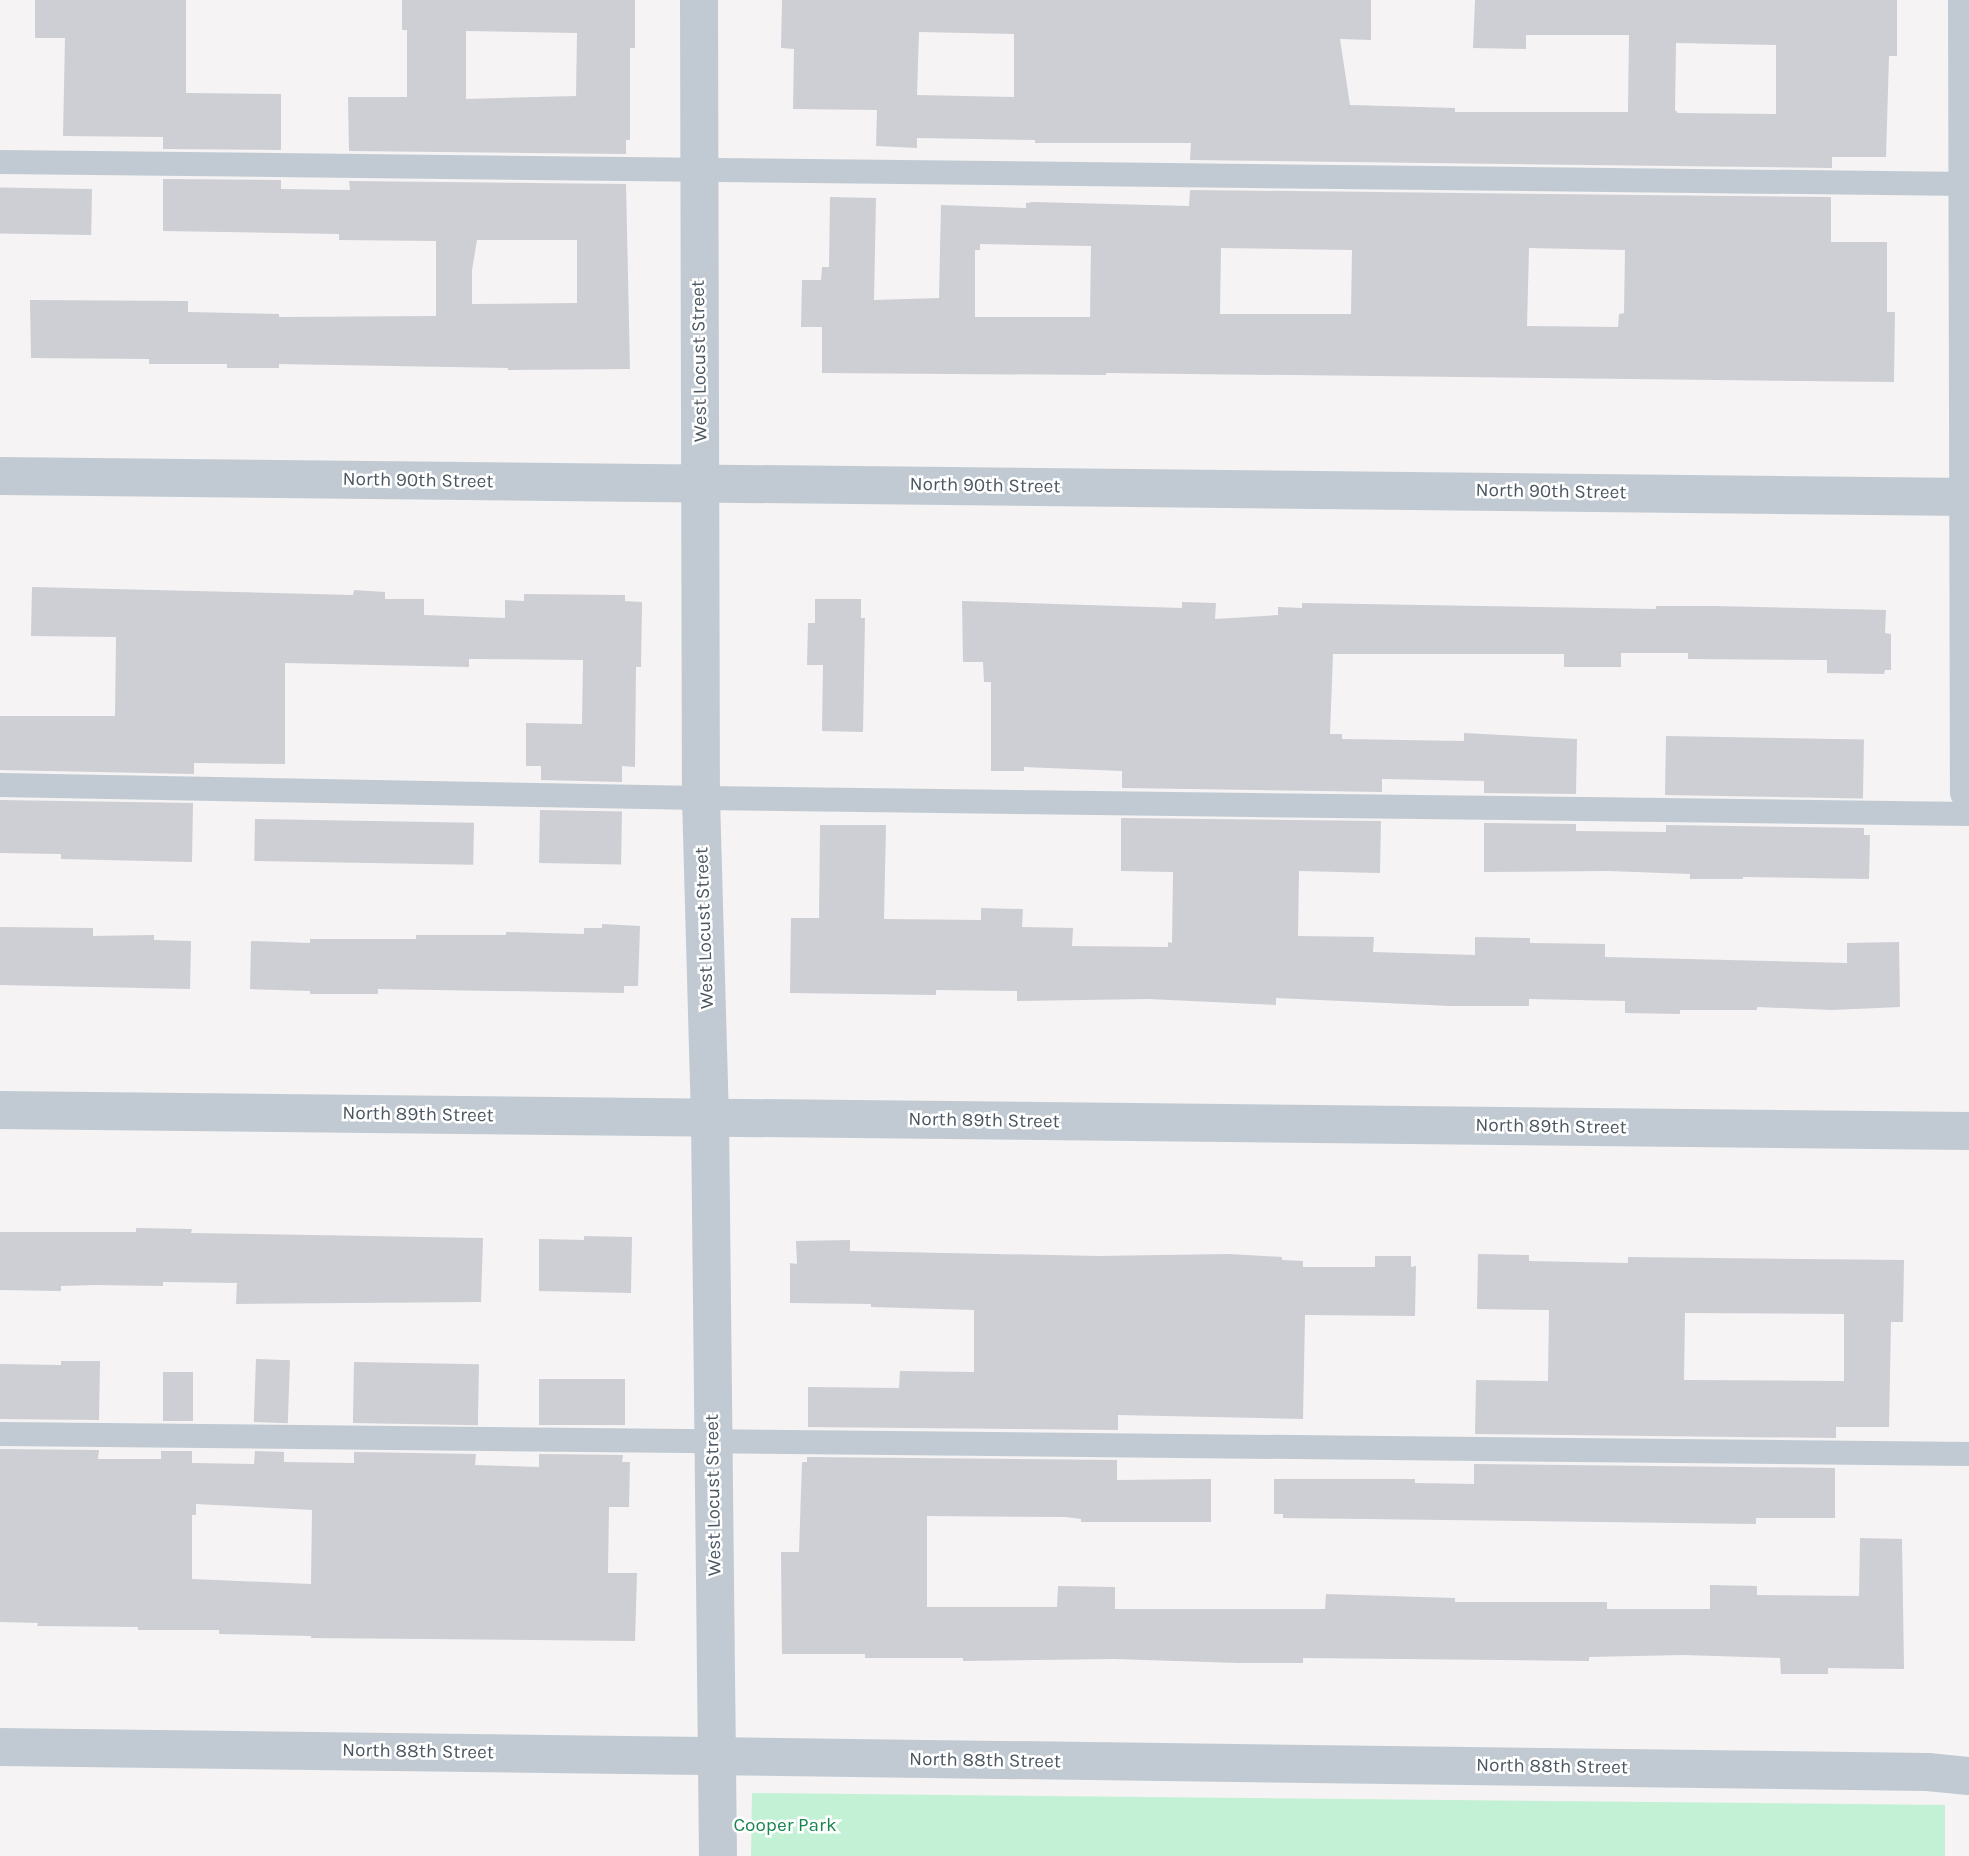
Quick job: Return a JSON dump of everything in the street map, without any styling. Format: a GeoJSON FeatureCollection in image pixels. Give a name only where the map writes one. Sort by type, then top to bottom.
{"type":"FeatureCollection","features":[{"type":"Feature","properties":{"kind":"street","name":"West Locust Street"},"geometry":{"type":"LineString","coordinates":[[699,0],[701,797],[710,1118],[718,1856]]}},
{"type":"Feature","properties":{"kind":"street"},"geometry":{"type":"LineString","coordinates":[[1967,0],[1969,792]]}},
{"type":"Feature","properties":{"kind":"street","name":"North 90th Street"},"geometry":{"type":"LineString","coordinates":[[0,476],[1968,497]]}},
{"type":"Feature","properties":{"kind":"street","name":"North 89th Street"},"geometry":{"type":"LineString","coordinates":[[0,1110],[1969,1131]]}},
{"type":"Feature","properties":{"kind":"street","name":"North 88th Street"},"geometry":{"type":"LineString","coordinates":[[0,1747],[1928,1772],[1969,1776]]}},
{"type":"Feature","properties":{"kind":"lane"},"geometry":{"type":"LineString","coordinates":[[0,162],[1968,184]]}},
{"type":"Feature","properties":{"kind":"lane"},"geometry":{"type":"LineString","coordinates":[[0,785],[1969,814]]}},
{"type":"Feature","properties":{"kind":"lane"},"geometry":{"type":"LineString","coordinates":[[0,1434],[1969,1454]]}},
{"type":"Feature","properties":{"kind":"green space","name":"Cooper Park"},"geometry":{"type":"Polygon","coordinates":[[[752,1793],[1945,1805],[1945,1856],[751,1856],[752,1793]]]}},
{"type":"Feature","properties":{"kind":"building"},"geometry":{"type":"Polygon","coordinates":[[[35,0],[186,0],[186,93],[281,94],[281,150],[163,149],[163,137],[63,136],[65,38],[35,38],[35,0]]]}},
{"type":"Feature","properties":{"kind":"building"},"geometry":{"type":"Polygon","coordinates":[[[402,0],[635,0],[635,48],[630,48],[630,140],[626,140],[626,154],[349,151],[348,97],[407,97],[407,30],[402,30],[402,0]],[[466,31],[466,99],[576,96],[577,33],[466,31]]]}},
{"type":"Feature","properties":{"kind":"building"},"geometry":{"type":"Polygon","coordinates":[[[782,0],[1371,0],[1371,40],[1340,39],[1350,105],[1455,108],[1455,112],[1628,112],[1629,35],[1526,35],[1526,49],[1473,48],[1475,0],[1897,0],[1897,56],[1889,56],[1886,157],[1832,157],[1832,168],[1190,160],[1191,143],[1035,143],[1035,140],[917,138],[917,148],[876,146],[877,110],[793,109],[794,49],[781,48],[782,0]],[[919,32],[917,95],[1014,97],[1014,34],[919,32]],[[1676,43],[1675,110],[1678,113],[1776,114],[1776,45],[1676,43]]]}},
{"type":"Feature","properties":{"kind":"building"},"geometry":{"type":"Polygon","coordinates":[[[163,179],[281,180],[281,189],[350,190],[349,181],[626,184],[630,369],[508,370],[279,364],[279,368],[227,368],[227,364],[149,364],[149,359],[31,358],[30,300],[188,301],[188,312],[279,314],[279,317],[436,316],[436,241],[339,240],[339,234],[163,231],[163,179]],[[477,240],[472,270],[472,304],[577,303],[577,240],[477,240]]]}},
{"type":"Feature","properties":{"kind":"building"},"geometry":{"type":"Polygon","coordinates":[[[0,187],[92,189],[91,235],[0,233],[0,187]]]}},
{"type":"Feature","properties":{"kind":"building"},"geometry":{"type":"Polygon","coordinates":[[[1190,190],[1831,197],[1831,242],[1887,242],[1887,312],[1895,312],[1894,382],[1106,373],[822,373],[822,327],[801,327],[802,280],[821,280],[822,267],[829,267],[830,197],[876,198],[874,300],[939,298],[941,205],[1026,208],[1026,203],[1034,202],[1189,206],[1190,190]],[[980,244],[980,250],[975,250],[975,317],[1090,317],[1091,246],[980,244]],[[1221,248],[1220,314],[1351,314],[1352,250],[1221,248]],[[1529,248],[1527,326],[1618,327],[1619,314],[1624,313],[1625,250],[1529,248]]]}},
{"type":"Feature","properties":{"kind":"building"},"geometry":{"type":"Polygon","coordinates":[[[32,587],[353,595],[354,590],[385,592],[385,599],[424,599],[424,615],[505,618],[505,600],[524,601],[524,594],[625,595],[625,601],[642,602],[641,667],[636,667],[635,767],[622,766],[622,782],[541,780],[541,766],[526,766],[526,723],[582,724],[583,660],[469,659],[469,667],[285,663],[285,764],[194,763],[194,774],[0,770],[0,716],[115,716],[116,637],[31,636],[32,587]]]}},
{"type":"Feature","properties":{"kind":"building"},"geometry":{"type":"Polygon","coordinates":[[[815,599],[861,599],[861,618],[865,618],[863,732],[822,731],[823,665],[807,665],[808,623],[815,623],[815,599]]]}},
{"type":"Feature","properties":{"kind":"building"},"geometry":{"type":"Polygon","coordinates":[[[962,601],[1182,608],[1182,602],[1216,603],[1215,619],[1278,615],[1278,607],[1302,608],[1302,603],[1886,610],[1885,633],[1891,634],[1891,670],[1885,670],[1884,674],[1827,673],[1827,660],[1688,659],[1688,653],[1621,653],[1621,667],[1564,667],[1564,654],[1333,654],[1330,734],[1342,734],[1342,739],[1464,741],[1464,733],[1577,739],[1576,794],[1484,793],[1484,781],[1382,779],[1382,792],[1122,788],[1122,771],[1024,767],[1024,771],[991,771],[991,682],[984,682],[983,662],[963,662],[962,601]]]}},
{"type":"Feature","properties":{"kind":"building"},"geometry":{"type":"Polygon","coordinates":[[[1666,736],[1864,739],[1863,798],[1665,795],[1666,736]]]}},
{"type":"Feature","properties":{"kind":"building"},"geometry":{"type":"Polygon","coordinates":[[[0,800],[193,803],[192,862],[61,859],[61,854],[0,853],[0,800]]]}},
{"type":"Feature","properties":{"kind":"building"},"geometry":{"type":"Polygon","coordinates":[[[540,810],[622,811],[621,864],[539,863],[540,810]]]}},
{"type":"Feature","properties":{"kind":"building"},"geometry":{"type":"Polygon","coordinates":[[[1121,818],[1381,821],[1380,873],[1299,871],[1298,936],[1374,937],[1373,952],[1475,955],[1475,937],[1530,938],[1530,943],[1605,944],[1605,957],[1847,963],[1847,943],[1899,942],[1900,1007],[1832,1010],[1757,1007],[1757,1010],[1680,1010],[1680,1014],[1625,1013],[1625,1001],[1529,999],[1529,1006],[1451,1006],[1276,998],[1276,1005],[1148,999],[1017,1001],[1017,991],[936,990],[936,995],[790,993],[791,918],[819,918],[820,825],[886,825],[884,919],[981,920],[981,908],[1023,909],[1022,927],[1073,928],[1072,946],[1168,947],[1168,942],[1172,943],[1173,872],[1121,871],[1121,818]]]}},
{"type":"Feature","properties":{"kind":"building"},"geometry":{"type":"Polygon","coordinates":[[[255,819],[474,823],[473,865],[254,861],[255,819]]]}},
{"type":"Feature","properties":{"kind":"building"},"geometry":{"type":"Polygon","coordinates":[[[1484,823],[1576,824],[1576,831],[1666,832],[1666,825],[1864,828],[1864,835],[1870,835],[1869,879],[1690,879],[1690,874],[1608,871],[1484,872],[1484,823]]]}},
{"type":"Feature","properties":{"kind":"building"},"geometry":{"type":"Polygon","coordinates":[[[602,924],[640,926],[638,986],[624,986],[624,993],[378,989],[378,994],[310,994],[310,991],[250,989],[251,941],[310,943],[310,939],[416,939],[416,935],[506,935],[506,932],[584,934],[584,928],[602,928],[602,924]]]}},
{"type":"Feature","properties":{"kind":"building"},"geometry":{"type":"Polygon","coordinates":[[[0,927],[93,928],[93,936],[154,935],[154,940],[191,941],[190,989],[0,985],[0,927]]]}},
{"type":"Feature","properties":{"kind":"building"},"geometry":{"type":"Polygon","coordinates":[[[136,1228],[192,1229],[191,1233],[483,1238],[481,1302],[236,1304],[237,1283],[163,1282],[163,1286],[97,1285],[61,1286],[61,1291],[0,1290],[0,1232],[136,1232],[136,1228]]]}},
{"type":"Feature","properties":{"kind":"building"},"geometry":{"type":"Polygon","coordinates":[[[584,1236],[632,1237],[631,1293],[539,1291],[539,1239],[584,1240],[584,1236]]]}},
{"type":"Feature","properties":{"kind":"building"},"geometry":{"type":"Polygon","coordinates":[[[850,1240],[850,1251],[1098,1256],[1229,1254],[1282,1257],[1282,1260],[1303,1261],[1303,1267],[1375,1267],[1375,1256],[1411,1256],[1411,1267],[1416,1266],[1415,1316],[1305,1315],[1303,1419],[1118,1415],[1118,1430],[808,1427],[808,1387],[899,1388],[900,1371],[974,1372],[974,1310],[790,1303],[790,1263],[797,1264],[796,1241],[850,1240]]]}},
{"type":"Feature","properties":{"kind":"building"},"geometry":{"type":"Polygon","coordinates":[[[1478,1254],[1529,1255],[1529,1261],[1628,1263],[1628,1257],[1904,1260],[1903,1322],[1891,1322],[1889,1427],[1836,1427],[1836,1438],[1475,1434],[1476,1380],[1548,1381],[1549,1310],[1477,1309],[1478,1254]],[[1685,1313],[1684,1380],[1844,1381],[1844,1314],[1685,1313]]]}},
{"type":"Feature","properties":{"kind":"building"},"geometry":{"type":"Polygon","coordinates":[[[256,1359],[290,1360],[288,1423],[254,1422],[256,1359]]]}},
{"type":"Feature","properties":{"kind":"building"},"geometry":{"type":"Polygon","coordinates":[[[61,1361],[100,1361],[99,1420],[0,1419],[0,1364],[61,1365],[61,1361]]]}},
{"type":"Feature","properties":{"kind":"building"},"geometry":{"type":"Polygon","coordinates":[[[354,1362],[479,1364],[478,1425],[353,1423],[354,1362]]]}},
{"type":"Feature","properties":{"kind":"building"},"geometry":{"type":"Polygon","coordinates":[[[163,1372],[193,1372],[193,1421],[163,1421],[163,1372]]]}},
{"type":"Feature","properties":{"kind":"building"},"geometry":{"type":"Polygon","coordinates":[[[539,1379],[625,1379],[625,1425],[539,1425],[539,1379]]]}},
{"type":"Feature","properties":{"kind":"building"},"geometry":{"type":"Polygon","coordinates":[[[0,1449],[99,1450],[98,1459],[161,1459],[161,1451],[192,1451],[192,1463],[254,1464],[255,1451],[284,1452],[284,1462],[354,1463],[354,1452],[476,1454],[475,1465],[539,1467],[539,1454],[623,1455],[622,1462],[630,1462],[629,1507],[609,1507],[608,1573],[637,1573],[635,1641],[311,1638],[219,1634],[219,1630],[138,1630],[138,1627],[37,1626],[38,1623],[0,1622],[0,1449]],[[196,1504],[196,1515],[192,1515],[192,1579],[311,1584],[312,1510],[196,1504]]]}},
{"type":"Feature","properties":{"kind":"building"},"geometry":{"type":"Polygon","coordinates":[[[807,1457],[1117,1460],[1117,1480],[1211,1479],[1211,1522],[1081,1522],[1081,1519],[1066,1517],[927,1516],[927,1607],[1057,1607],[1058,1586],[1115,1587],[1115,1609],[1325,1609],[1326,1594],[1455,1598],[1455,1602],[1607,1602],[1607,1609],[1710,1609],[1710,1585],[1757,1586],[1757,1595],[1859,1596],[1860,1538],[1902,1539],[1904,1669],[1828,1668],[1828,1674],[1781,1674],[1780,1658],[1683,1655],[1589,1657],[1589,1661],[1303,1658],[1303,1663],[1239,1663],[1114,1659],[963,1661],[963,1658],[865,1658],[865,1654],[782,1654],[781,1552],[799,1552],[802,1462],[807,1462],[807,1457]]]}},
{"type":"Feature","properties":{"kind":"building"},"geometry":{"type":"Polygon","coordinates":[[[1474,1464],[1835,1468],[1835,1518],[1756,1518],[1756,1524],[1283,1518],[1283,1514],[1274,1514],[1274,1479],[1415,1479],[1415,1483],[1474,1484],[1474,1464]]]}}]}
